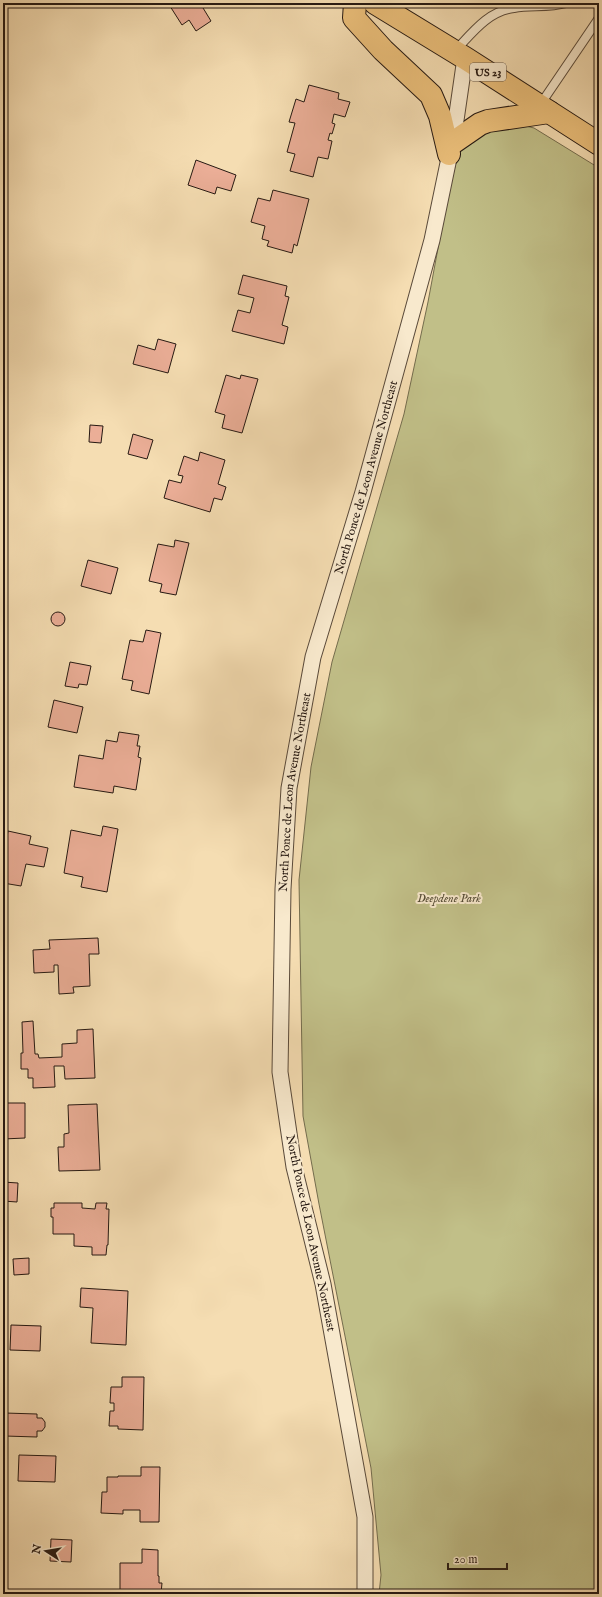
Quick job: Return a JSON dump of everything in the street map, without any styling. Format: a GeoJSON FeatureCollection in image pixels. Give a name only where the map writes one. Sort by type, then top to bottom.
{"type":"FeatureCollection","features":[{"type":"Feature","properties":{"kind":"highway"},"geometry":{"type":"LineString","coordinates":[[355,3],[354,18],[383,50],[431,95],[440,116],[450,149],[480,124],[544,109]]}},
{"type":"Feature","properties":{"kind":"highway","name":"US 23"},"geometry":{"type":"LineString","coordinates":[[375,3],[460,54],[599,144]]}},
{"type":"Feature","properties":{"kind":"street","name":"North Ponce de Leon Avenue Northeast"},"geometry":{"type":"LineString","coordinates":[[364,1594],[364,1510],[323,1284],[294,1167],[280,1072],[283,889],[288,788],[313,657],[363,492],[432,240],[450,149],[460,54]]}},
{"type":"Feature","properties":{"kind":"lane"},"geometry":{"type":"LineString","coordinates":[[460,54],[490,16],[513,8],[556,6],[566,3]]}},
{"type":"Feature","properties":{"kind":"lane"},"geometry":{"type":"LineString","coordinates":[[544,109],[599,18]]}},
{"type":"Feature","properties":{"kind":"green space","name":"Deepdene Park"},"geometry":{"type":"Polygon","coordinates":[[[513,123],[534,128],[599,168],[599,1594],[379,1594],[381,1575],[371,1468],[303,1116],[299,880],[311,767],[332,662],[404,414],[428,302],[447,200],[459,150],[471,137],[513,123]]]}},
{"type":"Feature","properties":{"kind":"building"},"geometry":{"type":"Polygon","coordinates":[[[168,3],[200,3],[211,21],[196,31],[189,20],[182,25],[168,3]]]}},
{"type":"Feature","properties":{"kind":"building"},"geometry":{"type":"Polygon","coordinates":[[[309,85],[339,93],[338,99],[350,102],[345,117],[334,114],[332,123],[335,124],[332,134],[330,133],[328,140],[332,141],[328,159],[318,157],[313,177],[290,171],[295,154],[287,152],[295,123],[289,122],[296,99],[304,102],[309,85]]]}},
{"type":"Feature","properties":{"kind":"building"},"geometry":{"type":"Polygon","coordinates":[[[196,160],[236,175],[231,191],[217,187],[215,194],[188,185],[196,160]]]}},
{"type":"Feature","properties":{"kind":"building"},"geometry":{"type":"Polygon","coordinates":[[[273,190],[309,199],[297,246],[294,244],[292,253],[267,246],[269,241],[262,239],[265,226],[251,222],[258,198],[270,201],[273,190]]]}},
{"type":"Feature","properties":{"kind":"building"},"geometry":{"type":"Polygon","coordinates":[[[243,275],[287,286],[285,296],[289,297],[282,325],[288,327],[284,344],[232,331],[238,310],[250,313],[254,298],[238,294],[243,275]]]}},
{"type":"Feature","properties":{"kind":"building"},"geometry":{"type":"Polygon","coordinates":[[[158,339],[176,344],[168,373],[133,364],[138,345],[155,350],[158,339]]]}},
{"type":"Feature","properties":{"kind":"building"},"geometry":{"type":"Polygon","coordinates":[[[226,375],[240,379],[241,375],[258,379],[242,433],[222,428],[225,415],[215,412],[226,375]]]}},
{"type":"Feature","properties":{"kind":"building"},"geometry":{"type":"Polygon","coordinates":[[[90,425],[103,426],[101,443],[89,442],[90,425]]]}},
{"type":"Feature","properties":{"kind":"building"},"geometry":{"type":"Polygon","coordinates":[[[133,434],[153,440],[147,459],[128,454],[133,434]]]}},
{"type":"Feature","properties":{"kind":"building"},"geometry":{"type":"Polygon","coordinates":[[[200,452],[225,460],[218,484],[226,487],[222,500],[214,498],[210,512],[164,498],[169,480],[181,483],[183,476],[178,475],[184,456],[198,461],[200,452]]]}},
{"type":"Feature","properties":{"kind":"building"},"geometry":{"type":"Polygon","coordinates":[[[175,540],[189,543],[176,595],[160,592],[162,584],[149,581],[158,544],[174,547],[175,540]]]}},
{"type":"Feature","properties":{"kind":"building"},"geometry":{"type":"Polygon","coordinates":[[[88,560],[118,568],[111,594],[81,586],[88,560]]]}},
{"type":"Feature","properties":{"kind":"building"},"geometry":{"type":"Polygon","coordinates":[[[58,612],[63,614],[65,619],[63,624],[58,626],[53,624],[51,619],[53,614],[58,612]]]}},
{"type":"Feature","properties":{"kind":"building"},"geometry":{"type":"Polygon","coordinates":[[[146,630],[161,633],[149,694],[131,690],[133,681],[122,679],[130,640],[143,642],[146,630]]]}},
{"type":"Feature","properties":{"kind":"building"},"geometry":{"type":"Polygon","coordinates":[[[70,662],[91,666],[87,685],[79,684],[78,688],[65,686],[70,662]]]}},
{"type":"Feature","properties":{"kind":"building"},"geometry":{"type":"Polygon","coordinates":[[[54,700],[83,707],[77,733],[48,727],[54,700]]]}},
{"type":"Feature","properties":{"kind":"building"},"geometry":{"type":"Polygon","coordinates":[[[119,732],[139,735],[137,746],[140,746],[138,757],[141,758],[136,790],[114,786],[113,793],[74,787],[79,755],[103,759],[106,740],[117,742],[119,732]]]}},
{"type":"Feature","properties":{"kind":"building"},"geometry":{"type":"Polygon","coordinates":[[[103,826],[118,829],[107,892],[81,887],[83,877],[64,873],[71,830],[101,836],[103,826]]]}},
{"type":"Feature","properties":{"kind":"building"},"geometry":{"type":"Polygon","coordinates":[[[8,831],[31,836],[29,844],[48,848],[44,867],[26,864],[21,886],[3,883],[3,860],[8,831]]]}},
{"type":"Feature","properties":{"kind":"building"},"geometry":{"type":"Polygon","coordinates":[[[98,938],[99,954],[89,954],[90,986],[73,987],[74,993],[59,994],[58,965],[54,965],[54,972],[34,973],[33,950],[50,949],[49,940],[98,938]]]}},
{"type":"Feature","properties":{"kind":"building"},"geometry":{"type":"Polygon","coordinates":[[[33,1021],[35,1054],[38,1054],[39,1058],[62,1057],[62,1044],[77,1043],[77,1030],[93,1029],[95,1078],[65,1079],[64,1066],[54,1066],[55,1087],[33,1088],[33,1078],[28,1078],[28,1069],[21,1069],[21,1053],[23,1053],[22,1022],[33,1021]]]}},
{"type":"Feature","properties":{"kind":"building"},"geometry":{"type":"Polygon","coordinates":[[[3,1103],[25,1103],[25,1138],[3,1139],[3,1103]]]}},
{"type":"Feature","properties":{"kind":"building"},"geometry":{"type":"Polygon","coordinates":[[[97,1104],[100,1170],[59,1171],[58,1147],[64,1147],[64,1134],[69,1133],[68,1105],[97,1104]]]}},
{"type":"Feature","properties":{"kind":"building"},"geometry":{"type":"Polygon","coordinates":[[[3,1182],[18,1183],[17,1202],[3,1201],[3,1182]]]}},
{"type":"Feature","properties":{"kind":"building"},"geometry":{"type":"Polygon","coordinates":[[[54,1203],[82,1203],[82,1208],[95,1209],[96,1203],[107,1203],[106,1209],[109,1209],[108,1245],[106,1255],[92,1255],[92,1247],[74,1246],[74,1234],[53,1234],[53,1217],[51,1217],[51,1208],[54,1208],[54,1203]]]}},
{"type":"Feature","properties":{"kind":"building"},"geometry":{"type":"Polygon","coordinates":[[[29,1258],[29,1274],[14,1275],[13,1259],[29,1258]]]}},
{"type":"Feature","properties":{"kind":"building"},"geometry":{"type":"Polygon","coordinates":[[[81,1288],[128,1291],[126,1345],[91,1343],[93,1308],[80,1307],[81,1288]]]}},
{"type":"Feature","properties":{"kind":"building"},"geometry":{"type":"Polygon","coordinates":[[[11,1325],[41,1326],[40,1351],[10,1350],[11,1325]]]}},
{"type":"Feature","properties":{"kind":"building"},"geometry":{"type":"Polygon","coordinates":[[[122,1377],[144,1377],[143,1430],[118,1429],[118,1426],[109,1426],[110,1411],[114,1411],[114,1403],[110,1403],[111,1387],[122,1387],[122,1377]]]}},
{"type":"Feature","properties":{"kind":"building"},"geometry":{"type":"Polygon","coordinates":[[[5,1413],[37,1414],[37,1418],[42,1418],[45,1422],[45,1427],[42,1431],[37,1431],[37,1437],[5,1436],[5,1413]]]}},
{"type":"Feature","properties":{"kind":"building"},"geometry":{"type":"Polygon","coordinates":[[[19,1455],[56,1456],[55,1482],[18,1481],[19,1455]]]}},
{"type":"Feature","properties":{"kind":"building"},"geometry":{"type":"Polygon","coordinates":[[[141,1467],[160,1467],[159,1522],[140,1522],[140,1510],[123,1510],[123,1514],[101,1513],[102,1492],[107,1492],[107,1477],[141,1476],[141,1467]]]}},
{"type":"Feature","properties":{"kind":"building"},"geometry":{"type":"Polygon","coordinates":[[[51,1539],[72,1540],[71,1562],[50,1561],[51,1539]]]}},
{"type":"Feature","properties":{"kind":"building"},"geometry":{"type":"Polygon","coordinates":[[[142,1549],[158,1550],[158,1576],[159,1583],[162,1583],[161,1594],[129,1594],[129,1591],[120,1591],[120,1563],[142,1563],[142,1549]]]}}]}
